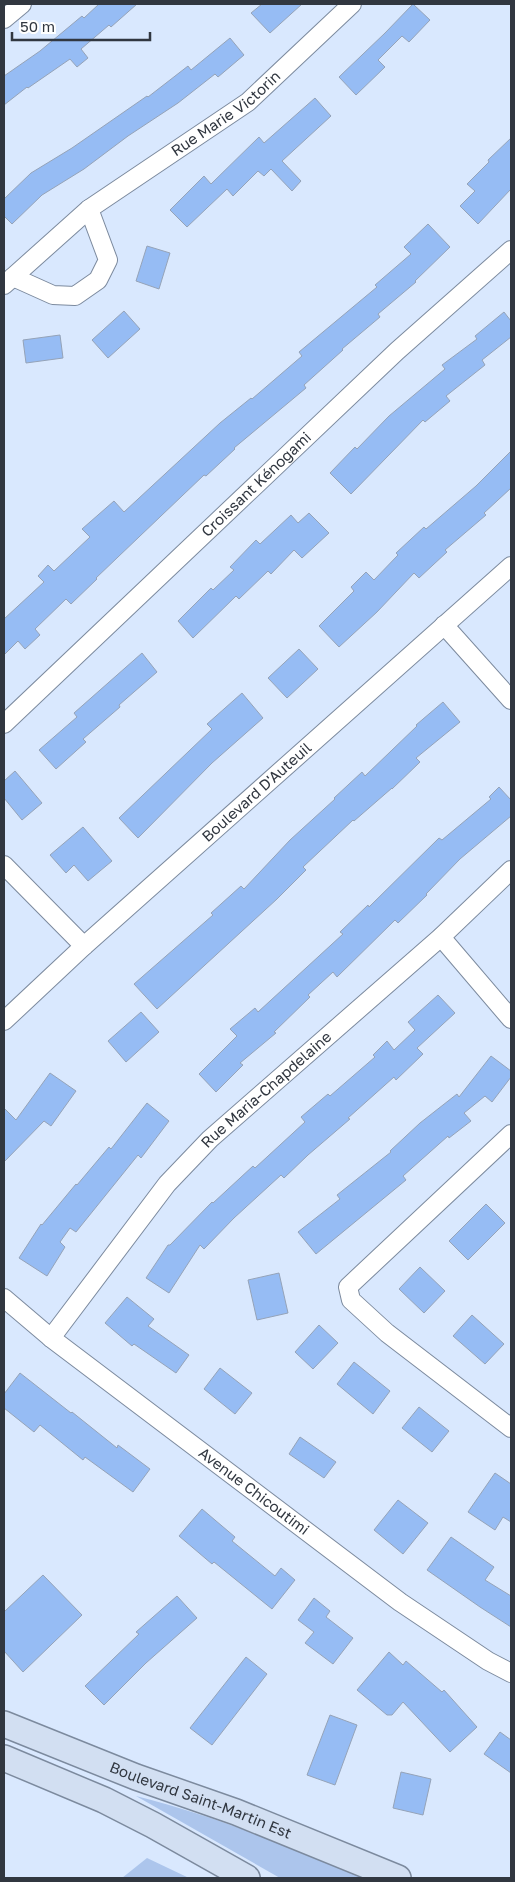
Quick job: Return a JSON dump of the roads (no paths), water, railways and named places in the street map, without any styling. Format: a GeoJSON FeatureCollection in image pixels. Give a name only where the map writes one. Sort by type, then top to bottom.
{"type":"FeatureCollection","features":[{"type":"Feature","properties":{"kind":"main road","name":"Boulevard Saint-Martin Est"},"geometry":{"type":"LineString","coordinates":[[4,1724],[136,1778],[236,1812],[398,1878]]}},
{"type":"Feature","properties":{"kind":"main road"},"geometry":{"type":"LineString","coordinates":[[4,1758],[104,1800],[153,1825],[247,1878]]}},
{"type":"Feature","properties":{"kind":"street","name":"Rue Marie Victorin"},"geometry":{"type":"LineString","coordinates":[[8,281],[89,209],[248,102],[352,4]]}},
{"type":"Feature","properties":{"kind":"street","name":"Rue Marie Victorin"},"geometry":{"type":"LineString","coordinates":[[8,281],[53,295],[75,296],[98,280],[108,260],[89,209]]}},
{"type":"Feature","properties":{"kind":"street","name":"Croissant Kénogami"},"geometry":{"type":"LineString","coordinates":[[4,724],[397,350],[511,250]]}},
{"type":"Feature","properties":{"kind":"street","name":"Boulevard D'Auteuil"},"geometry":{"type":"LineString","coordinates":[[4,1021],[84,946],[511,566]]}},
{"type":"Feature","properties":{"kind":"street"},"geometry":{"type":"LineString","coordinates":[[444,625],[511,700]]}},
{"type":"Feature","properties":{"kind":"street"},"geometry":{"type":"LineString","coordinates":[[4,866],[84,946]]}},
{"type":"Feature","properties":{"kind":"street","name":"Rue Maria-Chapdelaine"},"geometry":{"type":"LineString","coordinates":[[51,1338],[167,1184],[210,1139],[441,937],[511,870]]}},
{"type":"Feature","properties":{"kind":"street"},"geometry":{"type":"LineString","coordinates":[[441,937],[511,1019]]}},
{"type":"Feature","properties":{"kind":"street"},"geometry":{"type":"LineString","coordinates":[[508,1420],[387,1333],[351,1300],[348,1287],[511,1134]]}},
{"type":"Feature","properties":{"kind":"street","name":"Avenue Chicoutimi"},"geometry":{"type":"LineString","coordinates":[[4,1298],[51,1338],[400,1602],[488,1661],[511,1673]]}}]}
